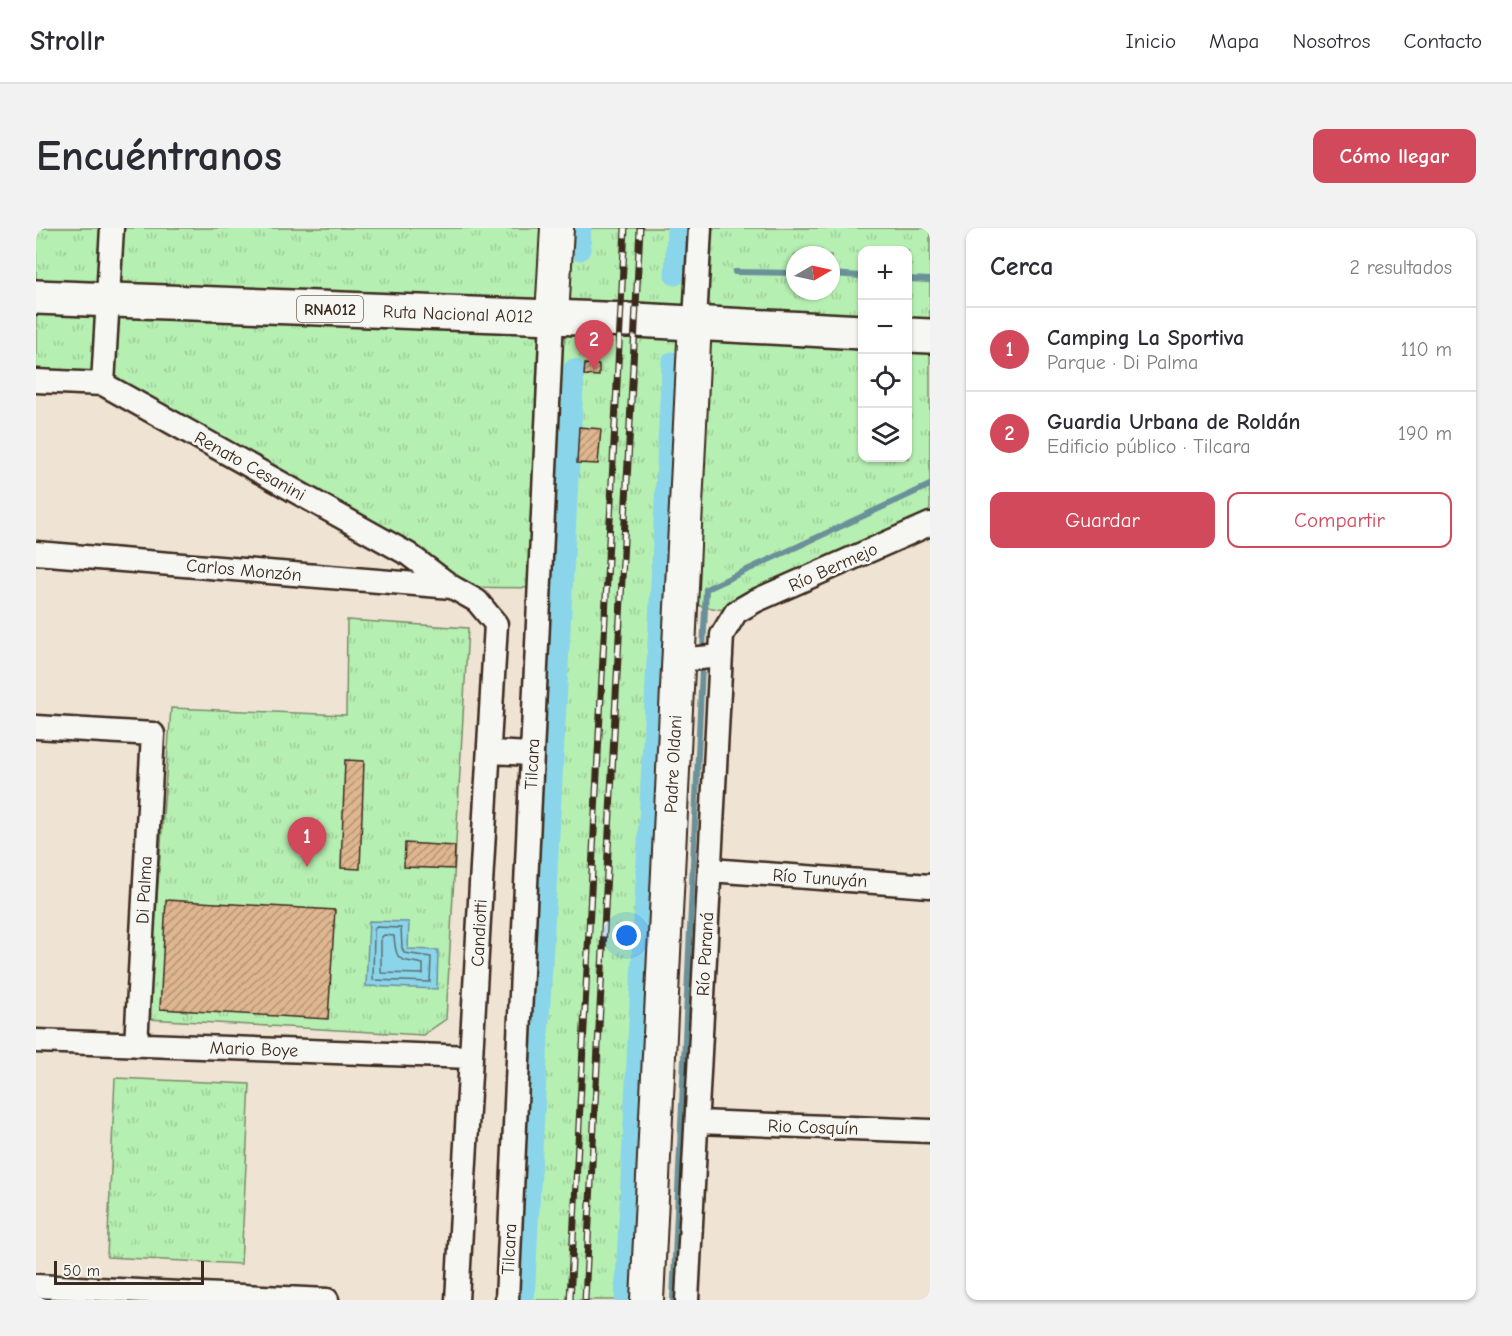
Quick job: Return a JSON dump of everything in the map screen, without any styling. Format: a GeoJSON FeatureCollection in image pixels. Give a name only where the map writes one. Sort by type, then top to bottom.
{"type":"FeatureCollection","features":[{"type":"Feature","properties":{"kind":"highway","name":"Ruta Nacional A012"},"geometry":{"type":"LineString","coordinates":[[36,297],[695,322],[858,332]]}},
{"type":"Feature","properties":{"kind":"highway"},"geometry":{"type":"LineString","coordinates":[[912,335],[930,336]]}},
{"type":"Feature","properties":{"kind":"main road","name":"Tilcara"},"geometry":{"type":"LineString","coordinates":[[552,317],[557,228]]}},
{"type":"Feature","properties":{"kind":"main road","name":"Padre Oldani"},"geometry":{"type":"LineString","coordinates":[[647,1300],[695,322]]}},
{"type":"Feature","properties":{"kind":"street"},"geometry":{"type":"LineString","coordinates":[[103,384],[112,228]]}},
{"type":"Feature","properties":{"kind":"street","name":"Padre Oldani"},"geometry":{"type":"LineString","coordinates":[[695,322],[700,228]]}},
{"type":"Feature","properties":{"kind":"street","name":"Tilcara"},"geometry":{"type":"LineString","coordinates":[[507,1300],[552,317]]}},
{"type":"Feature","properties":{"kind":"street","name":"Renato Cesanini"},"geometry":{"type":"LineString","coordinates":[[36,381],[103,384],[408,554],[452,587]]}},
{"type":"Feature","properties":{"kind":"street","name":"Río Bermejo"},"geometry":{"type":"LineString","coordinates":[[736,612],[755,601],[930,524]]}},
{"type":"Feature","properties":{"kind":"street","name":"Carlos Monzón"},"geometry":{"type":"LineString","coordinates":[[36,553],[452,587]]}},
{"type":"Feature","properties":{"kind":"street","name":"Candiotti"},"geometry":{"type":"LineString","coordinates":[[452,587],[477,601],[496,624],[457,1300]]}},
{"type":"Feature","properties":{"kind":"street","name":"Río Paraná"},"geometry":{"type":"LineString","coordinates":[[687,1300],[722,635],[736,612]]}},
{"type":"Feature","properties":{"kind":"street"},"geometry":{"type":"LineString","coordinates":[[678,660],[721,656]]}},
{"type":"Feature","properties":{"kind":"street","name":"Di Palma"},"geometry":{"type":"LineString","coordinates":[[36,727],[153,735],[136,1045]]}},
{"type":"Feature","properties":{"kind":"street"},"geometry":{"type":"LineString","coordinates":[[489,752],[532,754]]}},
{"type":"Feature","properties":{"kind":"street","name":"Río Tunuyán"},"geometry":{"type":"LineString","coordinates":[[710,870],[930,886]]}},
{"type":"Feature","properties":{"kind":"street","name":"Mario Boye"},"geometry":{"type":"LineString","coordinates":[[36,1041],[471,1057]]}},
{"type":"Feature","properties":{"kind":"street","name":"Rio Cosquín"},"geometry":{"type":"LineString","coordinates":[[697,1122],[930,1131]]}},
{"type":"Feature","properties":{"kind":"street"},"geometry":{"type":"LineString","coordinates":[[36,1286],[327,1300]]}},
{"type":"Feature","properties":{"kind":"green space"},"geometry":{"type":"Polygon","coordinates":[[[36,228],[930,228],[930,524],[736,612],[682,603],[647,1300],[507,1300],[540,588],[452,587],[103,384],[36,381],[36,228]]]}},
{"type":"Feature","properties":{"kind":"green space"},"geometry":{"type":"Polygon","coordinates":[[[347,620],[468,628],[446,1019],[423,1035],[148,1019],[171,708],[346,715],[347,620]]]}},
{"type":"Feature","properties":{"kind":"green space"},"geometry":{"type":"Polygon","coordinates":[[[115,1078],[250,1084],[241,1264],[107,1257],[115,1078]]]}},
{"type":"Feature","properties":{"kind":"water"},"geometry":{"type":"Polygon","coordinates":[[[369,921],[409,922],[408,949],[438,950],[437,989],[366,986],[369,921]]]}},
{"type":"Feature","properties":{"kind":"building"},"geometry":{"type":"Polygon","coordinates":[[[585,364],[599,365],[599,376],[584,375],[585,364]]]}},
{"type":"Feature","properties":{"kind":"building"},"geometry":{"type":"Polygon","coordinates":[[[579,427],[601,429],[598,464],[577,463],[579,427]]]}},
{"type":"Feature","properties":{"kind":"building"},"geometry":{"type":"Polygon","coordinates":[[[345,760],[364,761],[360,869],[341,868],[345,760]]]}},
{"type":"Feature","properties":{"kind":"building"},"geometry":{"type":"Polygon","coordinates":[[[405,843],[455,846],[454,869],[404,867],[405,843]]]}},
{"type":"Feature","properties":{"kind":"building"},"geometry":{"type":"Polygon","coordinates":[[[166,900],[335,910],[328,1019],[160,1009],[166,900]]]}},
{"type":"Feature","properties":{"kind":"waterway"},"geometry":{"type":"LineString","coordinates":[[580,250],[581,228]]}},
{"type":"Feature","properties":{"kind":"waterway"},"geometry":{"type":"LineString","coordinates":[[675,275],[677,228]]}},
{"type":"Feature","properties":{"kind":"waterway"},"geometry":{"type":"LineString","coordinates":[[735,272],[786,273]]}},
{"type":"Feature","properties":{"kind":"waterway"},"geometry":{"type":"LineString","coordinates":[[840,275],[858,276]]}},
{"type":"Feature","properties":{"kind":"waterway"},"geometry":{"type":"LineString","coordinates":[[912,279],[930,280]]}},
{"type":"Feature","properties":{"kind":"waterway"},"geometry":{"type":"LineString","coordinates":[[625,1300],[672,362]]}},
{"type":"Feature","properties":{"kind":"waterway"},"geometry":{"type":"LineString","coordinates":[[524,1300],[574,369]]}},
{"type":"Feature","properties":{"kind":"waterway"},"geometry":{"type":"LineString","coordinates":[[703,649],[706,589],[930,485]]}},
{"type":"Feature","properties":{"kind":"waterway"},"geometry":{"type":"LineString","coordinates":[[673,1300],[702,667]]}},
{"type":"Feature","properties":{"kind":"railway"},"geometry":{"type":"LineString","coordinates":[[570,1300],[625,228]]}},
{"type":"Feature","properties":{"kind":"railway"},"geometry":{"type":"LineString","coordinates":[[585,1300],[640,228]]}},
{"type":"Feature","properties":{"kind":"place","name":"Guardia Urbana de Roldán"},"geometry":{"type":"Point","coordinates":[594,370]}},
{"type":"Feature","properties":{"kind":"place","name":"Camping La Sportiva"},"geometry":{"type":"Point","coordinates":[307,867]}}]}
